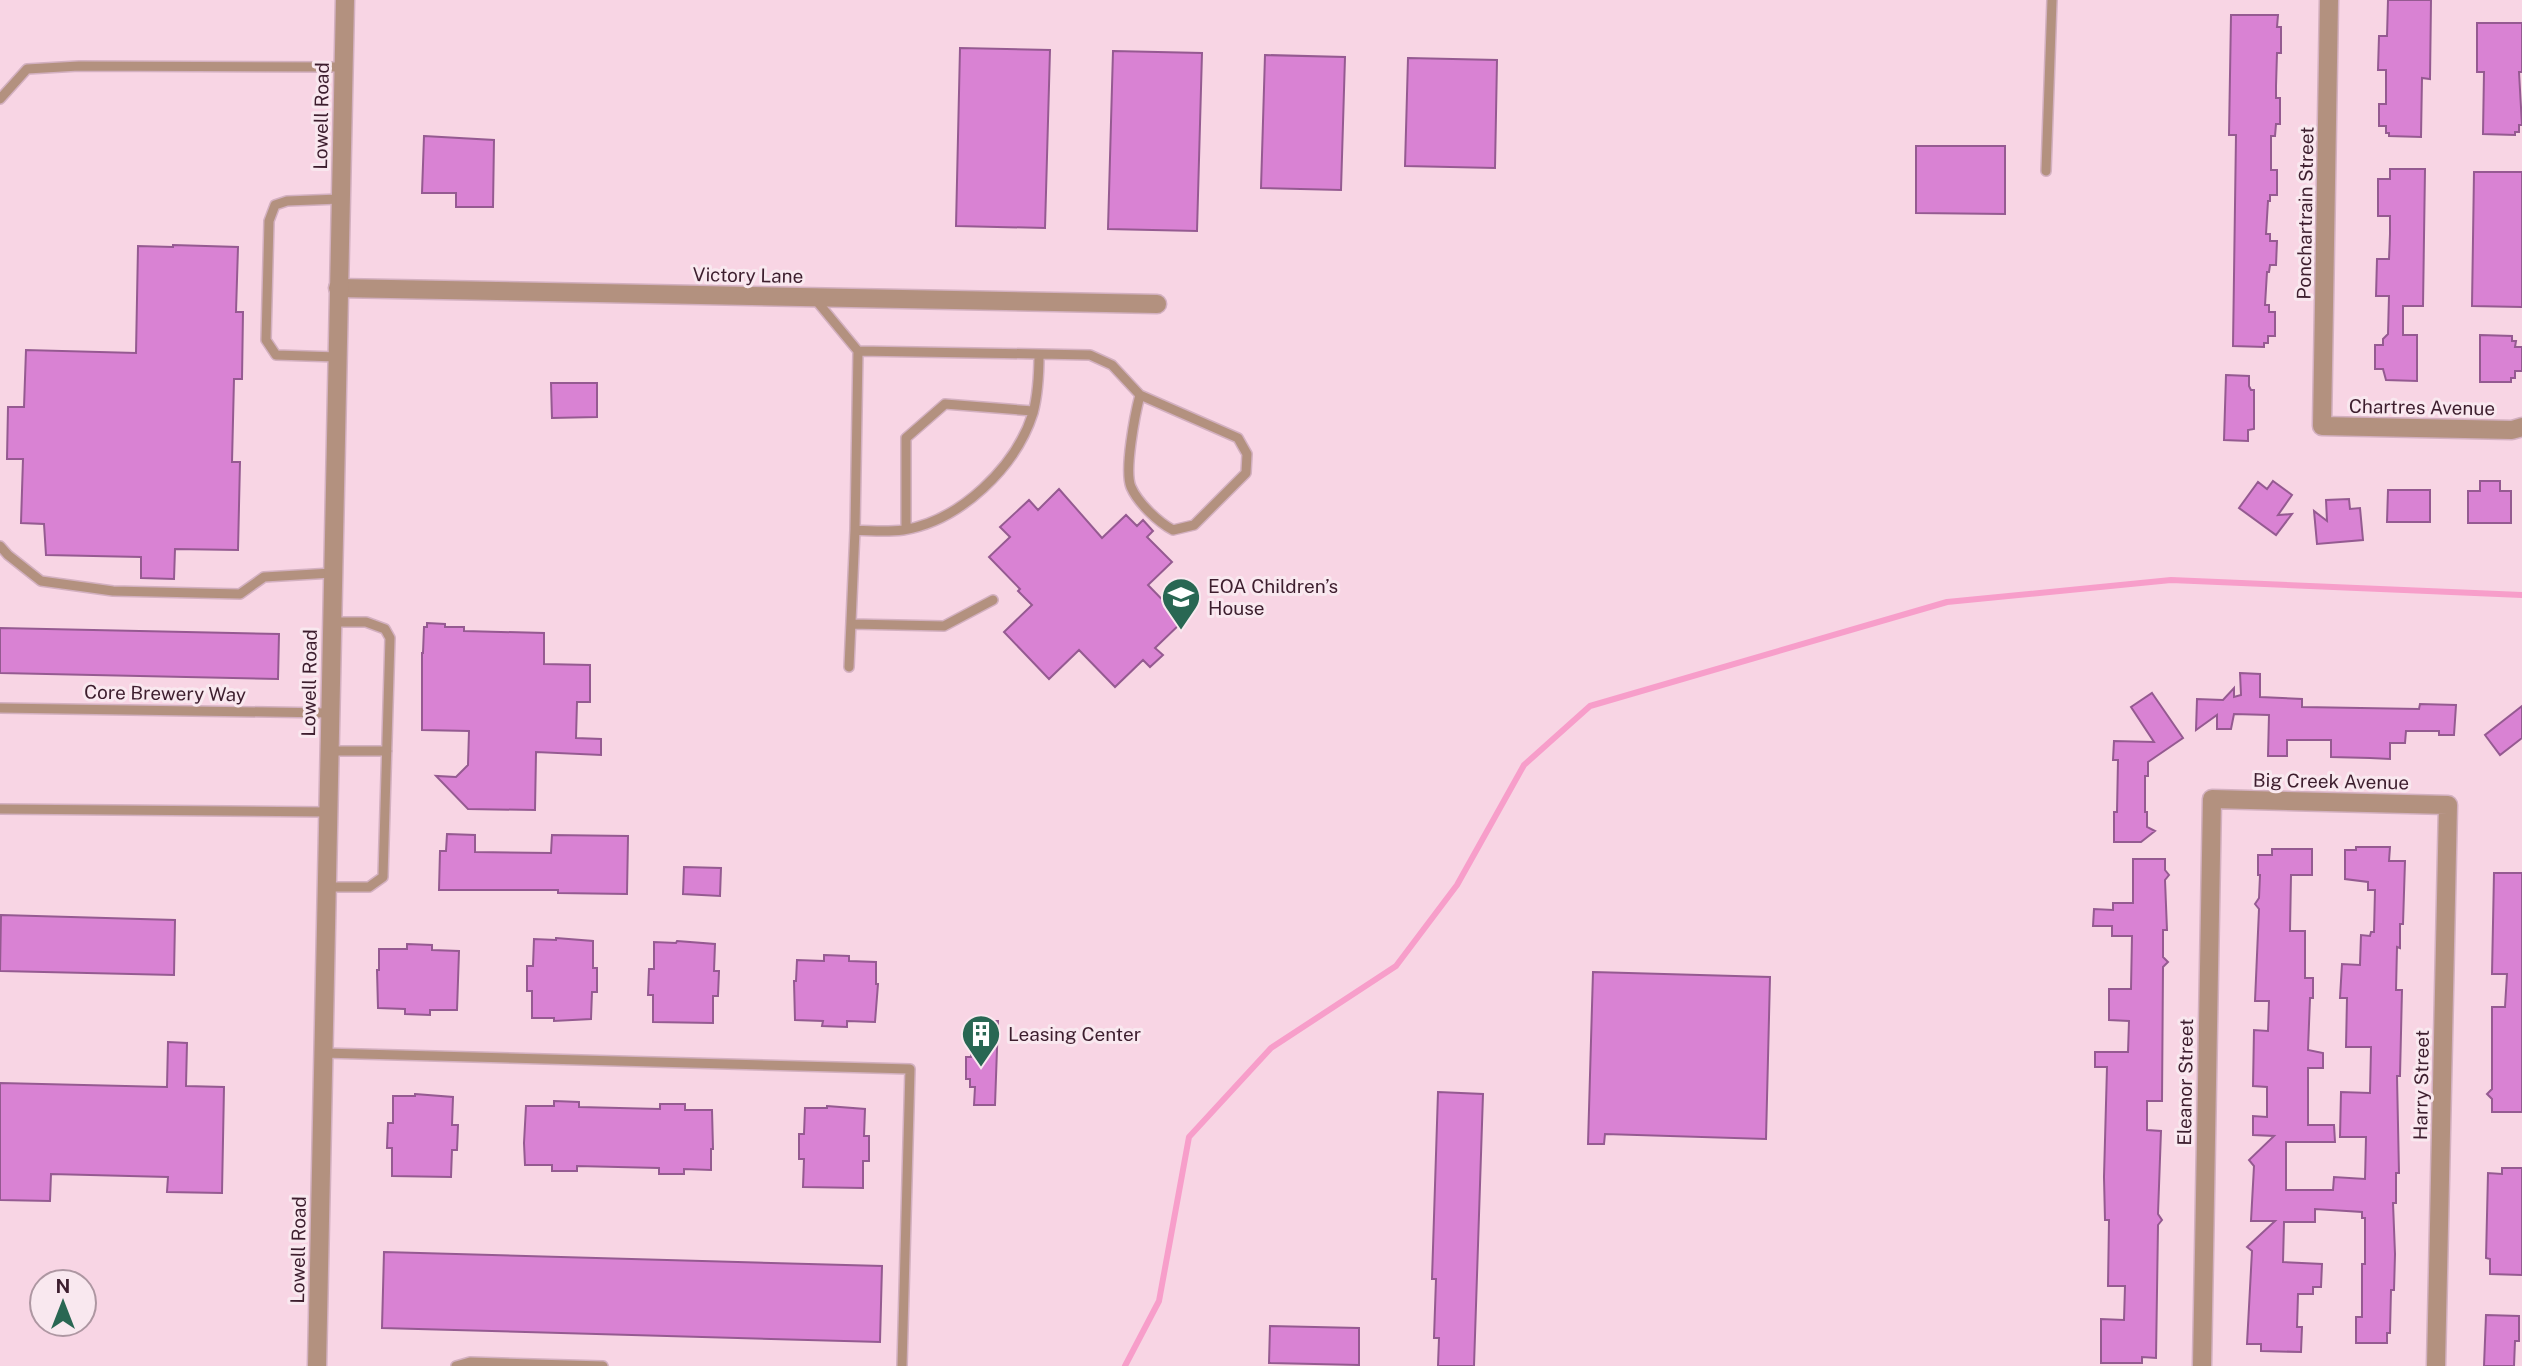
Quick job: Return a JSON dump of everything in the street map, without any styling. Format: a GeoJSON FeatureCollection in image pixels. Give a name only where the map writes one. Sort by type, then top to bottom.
{"type":"FeatureCollection","features":[{"type":"Feature","properties":{"kind":"street","name":"Lowell Road"},"geometry":{"type":"LineString","coordinates":[[317,1366],[345,0]]}},
{"type":"Feature","properties":{"kind":"street","name":"Ponchartrain Street"},"geometry":{"type":"LineString","coordinates":[[2322,426],[2329,0]]}},
{"type":"Feature","properties":{"kind":"street","name":"Victory Lane"},"geometry":{"type":"LineString","coordinates":[[338,288],[1157,304]]}},
{"type":"Feature","properties":{"kind":"street","name":"Chartres Avenue"},"geometry":{"type":"LineString","coordinates":[[2322,426],[2522,428]]}},
{"type":"Feature","properties":{"kind":"street","name":"Big Creek Avenue"},"geometry":{"type":"LineString","coordinates":[[2212,799],[2448,805]]}},
{"type":"Feature","properties":{"kind":"street","name":"Eleanor Street"},"geometry":{"type":"LineString","coordinates":[[2202,1366],[2212,799]]}},
{"type":"Feature","properties":{"kind":"street","name":"Harry Street"},"geometry":{"type":"LineString","coordinates":[[2436,1366],[2448,805]]}},
{"type":"Feature","properties":{"kind":"lane"},"geometry":{"type":"LineString","coordinates":[[2046,170],[2052,0]]}},
{"type":"Feature","properties":{"kind":"lane"},"geometry":{"type":"LineString","coordinates":[[0,99],[27,69],[79,66],[343,67]]}},
{"type":"Feature","properties":{"kind":"lane"},"geometry":{"type":"LineString","coordinates":[[337,357],[276,355],[266,340],[269,222],[275,205],[287,201],[340,199]]}},
{"type":"Feature","properties":{"kind":"lane"},"geometry":{"type":"LineString","coordinates":[[814,298],[858,351],[849,667]]}},
{"type":"Feature","properties":{"kind":"lane"},"geometry":{"type":"LineString","coordinates":[[858,351],[1090,355],[1112,365],[1140,395],[1238,438],[1247,454],[1246,473],[1194,526],[1173,530],[1158,521],[1130,486],[1131,430],[1140,395]]}},
{"type":"Feature","properties":{"kind":"lane"},"geometry":{"type":"LineString","coordinates":[[855,530],[906,529],[934,521],[971,499],[1001,470],[1021,442],[1033,411],[1039,382],[1039,354]]}},
{"type":"Feature","properties":{"kind":"lane"},"geometry":{"type":"LineString","coordinates":[[906,529],[906,438],[945,404],[1033,411]]}},
{"type":"Feature","properties":{"kind":"lane"},"geometry":{"type":"LineString","coordinates":[[0,546],[41,581],[113,591],[240,594],[264,577],[332,573]]}},
{"type":"Feature","properties":{"kind":"lane"},"geometry":{"type":"LineString","coordinates":[[851,624],[944,626],[993,600]]}},
{"type":"Feature","properties":{"kind":"lane"},"geometry":{"type":"LineString","coordinates":[[325,887],[369,887],[383,877],[390,638],[385,629],[366,622],[331,622]]}},
{"type":"Feature","properties":{"kind":"lane","name":"Core Brewery Way"},"geometry":{"type":"LineString","coordinates":[[0,708],[329,713]]}},
{"type":"Feature","properties":{"kind":"lane"},"geometry":{"type":"LineString","coordinates":[[328,751],[387,751]]}},
{"type":"Feature","properties":{"kind":"lane"},"geometry":{"type":"LineString","coordinates":[[0,809],[327,812]]}},
{"type":"Feature","properties":{"kind":"lane"},"geometry":{"type":"LineString","coordinates":[[323,1053],[910,1069],[902,1366]]}},
{"type":"Feature","properties":{"kind":"lane"},"geometry":{"type":"LineString","coordinates":[[456,1366],[470,1362],[603,1366]]}},
{"type":"Feature","properties":{"kind":"building"},"geometry":{"type":"Polygon","coordinates":[[[2388,0],[2431,0],[2430,79],[2422,78],[2421,137],[2389,136],[2386,126],[2379,126],[2379,104],[2386,104],[2386,70],[2378,70],[2379,36],[2387,36],[2388,0]]]}},
{"type":"Feature","properties":{"kind":"building"},"geometry":{"type":"Polygon","coordinates":[[[2231,15],[2278,15],[2277,27],[2281,27],[2281,53],[2277,53],[2276,86],[2276,98],[2280,98],[2280,124],[2276,124],[2275,136],[2271,136],[2271,170],[2277,170],[2277,195],[2270,195],[2268,201],[2266,234],[2270,234],[2270,241],[2277,241],[2276,265],[2270,265],[2267,272],[2265,305],[2269,305],[2269,312],[2275,312],[2275,336],[2268,336],[2268,343],[2264,343],[2264,347],[2233,346],[2236,135],[2229,135],[2231,15]]]}},
{"type":"Feature","properties":{"kind":"building"},"geometry":{"type":"Polygon","coordinates":[[[2477,23],[2522,23],[2522,72],[2519,72],[2522,125],[2519,125],[2519,132],[2515,132],[2515,135],[2483,134],[2484,72],[2477,72],[2477,23]]]}},
{"type":"Feature","properties":{"kind":"building"},"geometry":{"type":"Polygon","coordinates":[[[960,48],[1050,50],[1045,228],[956,226],[960,48]]]}},
{"type":"Feature","properties":{"kind":"building"},"geometry":{"type":"Polygon","coordinates":[[[1113,51],[1202,53],[1197,231],[1108,229],[1113,51]]]}},
{"type":"Feature","properties":{"kind":"building"},"geometry":{"type":"Polygon","coordinates":[[[1265,55],[1345,57],[1341,190],[1261,188],[1265,55]]]}},
{"type":"Feature","properties":{"kind":"building"},"geometry":{"type":"Polygon","coordinates":[[[1408,58],[1497,60],[1495,168],[1405,166],[1408,58]]]}},
{"type":"Feature","properties":{"kind":"building"},"geometry":{"type":"Polygon","coordinates":[[[424,136],[494,140],[493,207],[456,207],[456,193],[422,193],[424,136]]]}},
{"type":"Feature","properties":{"kind":"building"},"geometry":{"type":"Polygon","coordinates":[[[1916,146],[2005,146],[2005,214],[1916,213],[1916,146]]]}},
{"type":"Feature","properties":{"kind":"building"},"geometry":{"type":"Polygon","coordinates":[[[2390,169],[2425,169],[2423,306],[2403,306],[2403,335],[2417,335],[2417,381],[2386,380],[2383,369],[2375,369],[2375,345],[2383,345],[2383,339],[2388,334],[2389,296],[2376,296],[2377,259],[2389,259],[2390,234],[2390,216],[2378,216],[2378,179],[2390,179],[2390,169]]]}},
{"type":"Feature","properties":{"kind":"building"},"geometry":{"type":"Polygon","coordinates":[[[2474,172],[2522,172],[2522,307],[2472,306],[2474,172]]]}},
{"type":"Feature","properties":{"kind":"building"},"geometry":{"type":"Polygon","coordinates":[[[138,246],[238,247],[236,312],[243,312],[242,379],[234,379],[232,462],[240,462],[238,550],[175,549],[174,579],[141,578],[141,557],[46,555],[44,524],[21,523],[23,459],[7,459],[8,407],[24,407],[26,350],[136,353],[138,246]]]}},
{"type":"Feature","properties":{"kind":"building"},"geometry":{"type":"Polygon","coordinates":[[[2480,335],[2512,336],[2512,341],[2516,341],[2515,347],[2522,347],[2522,371],[2515,371],[2515,378],[2511,378],[2511,382],[2480,382],[2480,335]]]}},
{"type":"Feature","properties":{"kind":"building"},"geometry":{"type":"Polygon","coordinates":[[[2226,375],[2249,376],[2249,386],[2254,390],[2254,429],[2248,430],[2248,441],[2224,440],[2226,375]]]}},
{"type":"Feature","properties":{"kind":"building"},"geometry":{"type":"Polygon","coordinates":[[[551,383],[597,383],[597,417],[552,418],[551,383]]]}},
{"type":"Feature","properties":{"kind":"building"},"geometry":{"type":"Polygon","coordinates":[[[2273,481],[2292,495],[2278,515],[2292,514],[2276,535],[2239,508],[2258,482],[2267,489],[2273,481]]]}},
{"type":"Feature","properties":{"kind":"building"},"geometry":{"type":"Polygon","coordinates":[[[2480,481],[2500,481],[2500,491],[2511,491],[2511,523],[2468,523],[2468,491],[2480,491],[2480,481]]]}},
{"type":"Feature","properties":{"kind":"building"},"geometry":{"type":"Polygon","coordinates":[[[1059,489],[1102,538],[1126,515],[1137,526],[1143,520],[1153,531],[1147,537],[1172,562],[1148,585],[1183,621],[1155,648],[1163,655],[1150,667],[1143,660],[1115,687],[1079,650],[1049,679],[1004,632],[1032,605],[989,557],[1010,537],[1000,527],[1029,500],[1038,510],[1059,489]]]}},
{"type":"Feature","properties":{"kind":"building"},"geometry":{"type":"Polygon","coordinates":[[[2388,490],[2430,490],[2430,522],[2387,522],[2388,490]]]}},
{"type":"Feature","properties":{"kind":"building"},"geometry":{"type":"Polygon","coordinates":[[[2349,499],[2350,509],[2360,508],[2363,540],[2317,544],[2314,511],[2327,521],[2326,500],[2349,499]]]}},
{"type":"Feature","properties":{"kind":"building"},"geometry":{"type":"Polygon","coordinates":[[[427,623],[464,627],[464,631],[544,633],[544,664],[590,665],[590,702],[577,702],[576,738],[601,739],[601,755],[536,752],[535,810],[468,809],[436,776],[456,777],[468,765],[469,731],[422,730],[422,653],[424,627],[427,627],[427,623]]]}},
{"type":"Feature","properties":{"kind":"building"},"geometry":{"type":"Polygon","coordinates":[[[0,628],[279,634],[278,679],[0,673],[0,628]]]}},
{"type":"Feature","properties":{"kind":"building"},"geometry":{"type":"Polygon","coordinates":[[[2240,673],[2260,674],[2260,697],[2302,699],[2302,707],[2419,709],[2420,704],[2456,705],[2454,735],[2439,735],[2439,731],[2406,731],[2405,743],[2390,743],[2390,759],[2331,757],[2331,740],[2287,740],[2287,756],[2268,756],[2269,715],[2234,714],[2231,729],[2217,729],[2217,715],[2196,730],[2197,699],[2223,700],[2234,688],[2234,697],[2241,695],[2240,673]]]}},
{"type":"Feature","properties":{"kind":"building"},"geometry":{"type":"Polygon","coordinates":[[[2152,693],[2183,738],[2148,762],[2148,776],[2145,776],[2145,812],[2147,827],[2155,831],[2141,842],[2114,842],[2118,760],[2113,760],[2114,741],[2154,742],[2131,707],[2152,693]]]}},
{"type":"Feature","properties":{"kind":"building"},"geometry":{"type":"Polygon","coordinates":[[[2522,706],[2522,738],[2500,755],[2485,735],[2522,706]]]}},
{"type":"Feature","properties":{"kind":"building"},"geometry":{"type":"Polygon","coordinates":[[[447,834],[475,835],[475,852],[551,853],[552,835],[628,836],[627,894],[558,893],[558,890],[439,890],[440,851],[446,851],[447,834]]]}},
{"type":"Feature","properties":{"kind":"building"},"geometry":{"type":"Polygon","coordinates":[[[2356,847],[2390,847],[2389,861],[2405,861],[2403,924],[2400,924],[2400,948],[2397,947],[2396,990],[2402,990],[2400,1076],[2397,1076],[2399,1173],[2396,1173],[2396,1203],[2393,1203],[2395,1254],[2390,1333],[2387,1333],[2387,1343],[2356,1343],[2356,1317],[2362,1317],[2362,1264],[2365,1264],[2365,1218],[2362,1218],[2362,1212],[2315,1209],[2315,1222],[2284,1222],[2283,1262],[2322,1264],[2321,1287],[2313,1287],[2313,1294],[2298,1294],[2297,1327],[2302,1327],[2301,1352],[2261,1351],[2261,1344],[2247,1344],[2252,1251],[2247,1247],[2275,1221],[2251,1221],[2254,1166],[2249,1160],[2274,1136],[2253,1135],[2253,1116],[2267,1117],[2267,1087],[2253,1086],[2254,1030],[2268,1031],[2269,1001],[2255,1001],[2259,909],[2255,904],[2259,898],[2260,875],[2258,855],[2272,855],[2272,849],[2312,849],[2312,875],[2291,875],[2290,931],[2305,931],[2305,978],[2313,978],[2308,1050],[2323,1053],[2323,1068],[2308,1068],[2308,1125],[2334,1125],[2335,1142],[2286,1142],[2286,1190],[2333,1190],[2334,1177],[2365,1179],[2366,1137],[2340,1137],[2341,1092],[2370,1093],[2371,1047],[2346,1047],[2347,998],[2340,998],[2342,964],[2360,965],[2361,935],[2370,936],[2371,932],[2374,932],[2375,890],[2368,890],[2368,882],[2345,879],[2345,850],[2356,850],[2356,847]]]}},
{"type":"Feature","properties":{"kind":"building"},"geometry":{"type":"Polygon","coordinates":[[[2133,859],[2165,859],[2165,870],[2169,875],[2165,880],[2167,930],[2163,930],[2163,957],[2168,962],[2163,967],[2162,1101],[2147,1101],[2147,1130],[2161,1131],[2158,1214],[2162,1220],[2158,1225],[2156,1358],[2142,1357],[2142,1363],[2101,1363],[2101,1319],[2124,1320],[2125,1286],[2108,1286],[2109,1220],[2105,1220],[2104,1177],[2107,1067],[2095,1067],[2095,1052],[2128,1052],[2129,1021],[2109,1020],[2109,989],[2131,989],[2132,936],[2112,936],[2112,926],[2093,926],[2094,909],[2113,910],[2113,903],[2133,903],[2133,859]]]}},
{"type":"Feature","properties":{"kind":"building"},"geometry":{"type":"Polygon","coordinates":[[[684,867],[721,868],[720,896],[683,894],[684,867]]]}},
{"type":"Feature","properties":{"kind":"building"},"geometry":{"type":"Polygon","coordinates":[[[2494,873],[2522,873],[2522,1112],[2492,1112],[2492,1099],[2487,1094],[2492,1089],[2492,1007],[2505,1007],[2507,974],[2492,974],[2494,873]]]}},
{"type":"Feature","properties":{"kind":"building"},"geometry":{"type":"Polygon","coordinates":[[[1,915],[175,920],[174,975],[0,971],[1,915]]]}},
{"type":"Feature","properties":{"kind":"building"},"geometry":{"type":"Polygon","coordinates":[[[534,939],[593,941],[593,968],[597,968],[597,992],[592,992],[591,1019],[554,1021],[554,1018],[532,1018],[532,991],[527,991],[527,966],[533,966],[534,939]]]}},
{"type":"Feature","properties":{"kind":"building"},"geometry":{"type":"Polygon","coordinates":[[[654,942],[715,944],[714,971],[719,971],[718,996],[713,996],[713,1023],[653,1022],[653,995],[648,995],[649,969],[654,969],[654,942]]]}},
{"type":"Feature","properties":{"kind":"building"},"geometry":{"type":"Polygon","coordinates":[[[407,944],[432,945],[432,950],[459,951],[457,1010],[430,1010],[430,1015],[405,1014],[405,1009],[378,1008],[379,949],[407,949],[407,944]]]}},
{"type":"Feature","properties":{"kind":"building"},"geometry":{"type":"Polygon","coordinates":[[[824,955],[849,956],[849,961],[876,962],[878,984],[875,1022],[847,1021],[847,1027],[822,1026],[823,1021],[795,1020],[794,981],[797,960],[824,961],[824,955]]]}},
{"type":"Feature","properties":{"kind":"building"},"geometry":{"type":"Polygon","coordinates":[[[1593,972],[1770,977],[1766,1139],[1605,1134],[1604,1144],[1588,1144],[1593,972]]]}},
{"type":"Feature","properties":{"kind":"building","name":"Leasing Center"},"geometry":{"type":"Polygon","coordinates":[[[976,1021],[998,1021],[995,1105],[974,1105],[975,1087],[970,1087],[970,1079],[966,1079],[966,1057],[971,1057],[973,1026],[976,1026],[976,1021]]]}},
{"type":"Feature","properties":{"kind":"building"},"geometry":{"type":"Polygon","coordinates":[[[168,1042],[187,1043],[186,1086],[224,1087],[222,1193],[167,1192],[168,1177],[51,1174],[50,1201],[0,1200],[0,1083],[167,1087],[168,1042]]]}},
{"type":"Feature","properties":{"kind":"building"},"geometry":{"type":"Polygon","coordinates":[[[1438,1092],[1483,1094],[1474,1366],[1438,1366],[1439,1338],[1434,1338],[1436,1279],[1432,1279],[1438,1092]]]}},
{"type":"Feature","properties":{"kind":"building"},"geometry":{"type":"Polygon","coordinates":[[[415,1094],[453,1097],[452,1125],[458,1125],[457,1150],[452,1150],[451,1177],[392,1176],[392,1148],[387,1148],[388,1123],[393,1123],[393,1096],[415,1094]]]}},
{"type":"Feature","properties":{"kind":"building"},"geometry":{"type":"Polygon","coordinates":[[[554,1101],[579,1102],[579,1107],[660,1109],[660,1104],[685,1104],[685,1110],[712,1110],[711,1170],[684,1169],[684,1174],[659,1174],[659,1168],[577,1166],[577,1171],[552,1171],[552,1165],[525,1165],[526,1106],[554,1106],[554,1101]]]}},
{"type":"Feature","properties":{"kind":"building"},"geometry":{"type":"Polygon","coordinates":[[[827,1106],[865,1109],[864,1136],[869,1136],[869,1161],[863,1161],[863,1188],[803,1187],[804,1159],[799,1159],[799,1134],[804,1134],[805,1108],[827,1106]]]}},
{"type":"Feature","properties":{"kind":"building"},"geometry":{"type":"Polygon","coordinates":[[[2502,1168],[2522,1168],[2522,1275],[2490,1274],[2490,1259],[2486,1258],[2488,1173],[2502,1174],[2502,1168]]]}},
{"type":"Feature","properties":{"kind":"building"},"geometry":{"type":"Polygon","coordinates":[[[384,1252],[882,1266],[880,1342],[382,1328],[384,1252]]]}},
{"type":"Feature","properties":{"kind":"building"},"geometry":{"type":"Polygon","coordinates":[[[2486,1315],[2519,1316],[2519,1341],[2515,1341],[2514,1366],[2484,1366],[2486,1315]]]}},
{"type":"Feature","properties":{"kind":"building"},"geometry":{"type":"Polygon","coordinates":[[[1270,1326],[1359,1328],[1359,1365],[1269,1363],[1270,1326]]]}},
{"type":"Feature","properties":{"kind":"waterway"},"geometry":{"type":"LineString","coordinates":[[1125,1366],[1159,1301],[1189,1137],[1271,1048],[1396,966],[1457,885],[1524,765],[1590,706],[1947,602],[2171,580],[2522,595]]}},
{"type":"Feature","properties":{"kind":"place","name":"EOA Children’s House"},"geometry":{"type":"Point","coordinates":[1181,631]}},
{"type":"Feature","properties":{"kind":"place","name":"Leasing Center"},"geometry":{"type":"Point","coordinates":[981,1068]}}]}
